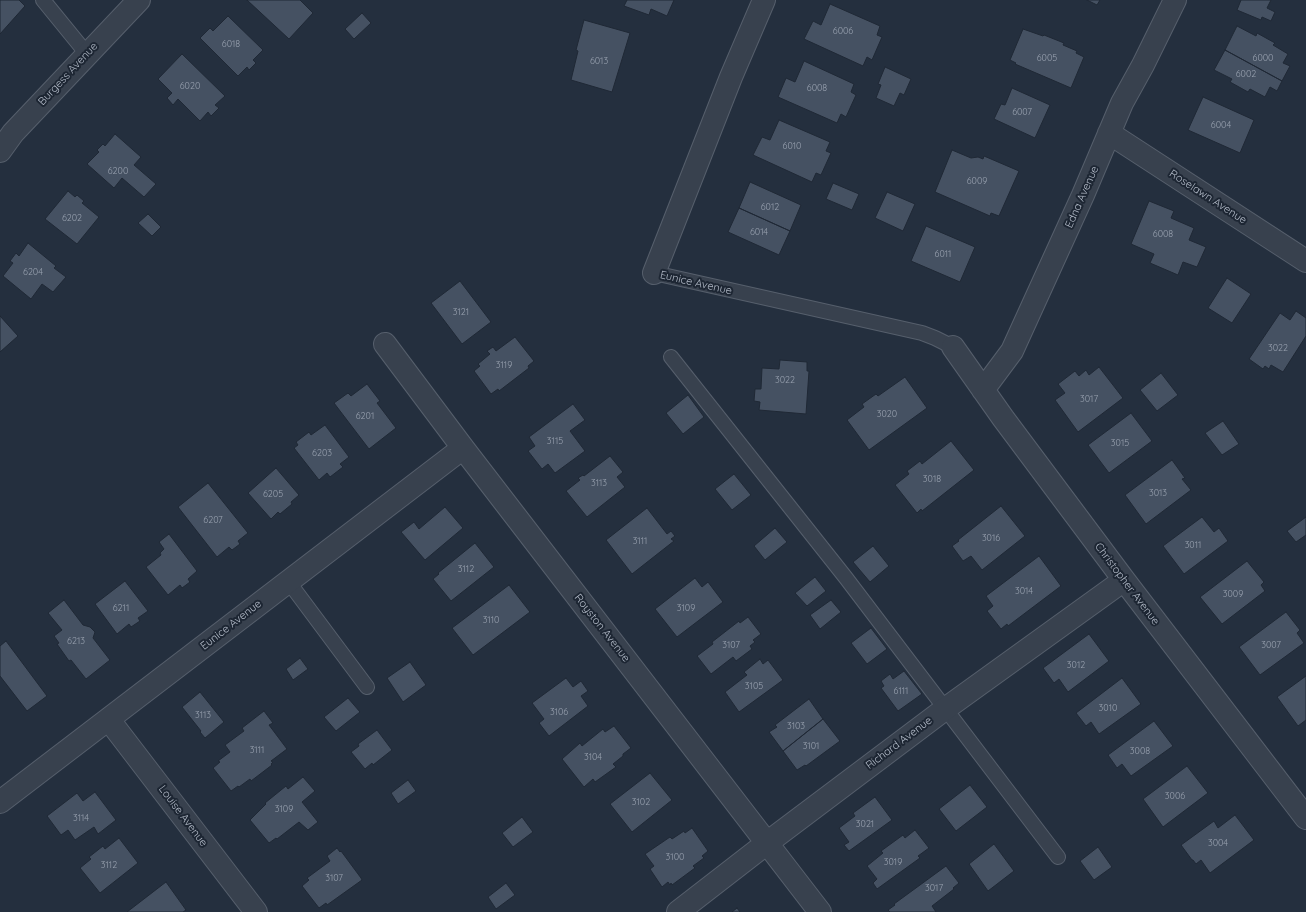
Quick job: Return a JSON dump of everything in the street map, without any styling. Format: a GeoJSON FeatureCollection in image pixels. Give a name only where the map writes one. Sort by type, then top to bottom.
{"type":"FeatureCollection","features":[{"type":"Feature","properties":{"kind":"street","name":"Burgess Avenue"},"geometry":{"type":"LineString","coordinates":[[0,151],[13,133],[139,0]]}},
{"type":"Feature","properties":{"kind":"street","name":"Eunice Avenue"},"geometry":{"type":"LineString","coordinates":[[654,273],[728,84],[764,0]]}},
{"type":"Feature","properties":{"kind":"street","name":"Edna Avenue"},"geometry":{"type":"LineString","coordinates":[[983,390],[1012,351],[1083,195],[1122,103],[1143,65],[1175,0]]}},
{"type":"Feature","properties":{"kind":"street","name":"Roselawn Avenue"},"geometry":{"type":"LineString","coordinates":[[1109,133],[1306,261]]}},
{"type":"Feature","properties":{"kind":"street","name":"Royston Avenue"},"geometry":{"type":"LineString","coordinates":[[385,344],[463,448],[820,912]]}},
{"type":"Feature","properties":{"kind":"street","name":"Christopher Avenue"},"geometry":{"type":"LineString","coordinates":[[953,347],[983,390],[1124,580],[1306,818]]}},
{"type":"Feature","properties":{"kind":"street","name":"Eunice Avenue"},"geometry":{"type":"LineString","coordinates":[[0,802],[463,448]]}},
{"type":"Feature","properties":{"kind":"street","name":"Richard Avenue"},"geometry":{"type":"LineString","coordinates":[[678,912],[945,709],[1124,580]]}},
{"type":"Feature","properties":{"kind":"street","name":"Louise Avenue"},"geometry":{"type":"LineString","coordinates":[[109,720],[256,912]]}},
{"type":"Feature","properties":{"kind":"lane"},"geometry":{"type":"LineString","coordinates":[[43,0],[87,54]]}},
{"type":"Feature","properties":{"kind":"lane","name":"Eunice Avenue"},"geometry":{"type":"LineString","coordinates":[[654,273],[922,333],[953,347]]}},
{"type":"Feature","properties":{"kind":"lane"},"geometry":{"type":"LineString","coordinates":[[671,357],[846,578],[1058,857]]}},
{"type":"Feature","properties":{"kind":"lane"},"geometry":{"type":"LineString","coordinates":[[288,581],[366,687]]}},
{"type":"Feature","properties":{"kind":"building"},"geometry":{"type":"Polygon","coordinates":[[[0,0],[19,0],[25,6],[0,34],[0,0]]]}},
{"type":"Feature","properties":{"kind":"building"},"geometry":{"type":"Polygon","coordinates":[[[247,0],[300,0],[313,13],[289,39],[247,0]]]}},
{"type":"Feature","properties":{"kind":"building"},"geometry":{"type":"Polygon","coordinates":[[[627,0],[674,0],[667,16],[651,9],[649,15],[624,6],[627,0]]]}},
{"type":"Feature","properties":{"kind":"building"},"geometry":{"type":"Polygon","coordinates":[[[1087,0],[1100,0],[1097,5],[1087,0]]]}},
{"type":"Feature","properties":{"kind":"building"},"geometry":{"type":"Polygon","coordinates":[[[1241,0],[1271,0],[1267,8],[1275,12],[1271,21],[1262,17],[1261,20],[1237,10],[1241,0]]]}},
{"type":"Feature","properties":{"kind":"building"},"geometry":{"type":"Polygon","coordinates":[[[830,4],[880,26],[877,35],[882,37],[872,60],[867,57],[863,66],[804,39],[813,21],[821,25],[830,4]]]}},
{"type":"Feature","properties":{"kind":"building"},"geometry":{"type":"Polygon","coordinates":[[[362,13],[371,23],[354,39],[345,29],[362,13]]]}},
{"type":"Feature","properties":{"kind":"building"},"geometry":{"type":"Polygon","coordinates":[[[228,16],[263,50],[253,60],[256,63],[249,70],[247,67],[238,76],[200,38],[210,28],[213,31],[228,16]]]}},
{"type":"Feature","properties":{"kind":"building"},"geometry":{"type":"Polygon","coordinates":[[[584,20],[630,33],[612,92],[571,80],[578,51],[576,50],[584,20]]]}},
{"type":"Feature","properties":{"kind":"building"},"geometry":{"type":"Polygon","coordinates":[[[1237,26],[1256,36],[1257,33],[1275,43],[1273,45],[1288,54],[1283,63],[1290,66],[1282,81],[1225,50],[1237,26]]]}},
{"type":"Feature","properties":{"kind":"building"},"geometry":{"type":"Polygon","coordinates":[[[1023,29],[1064,43],[1063,45],[1077,51],[1076,53],[1084,57],[1071,88],[1015,64],[1016,63],[1010,60],[1023,29]]]}},
{"type":"Feature","properties":{"kind":"building"},"geometry":{"type":"Polygon","coordinates":[[[1225,50],[1282,81],[1277,91],[1270,87],[1265,97],[1250,89],[1248,92],[1230,82],[1232,79],[1214,70],[1225,50]]]}},
{"type":"Feature","properties":{"kind":"building"},"geometry":{"type":"Polygon","coordinates":[[[182,54],[225,96],[215,105],[219,108],[211,116],[208,112],[200,121],[178,99],[173,105],[167,98],[172,93],[158,79],[182,54]]]}},
{"type":"Feature","properties":{"kind":"building"},"geometry":{"type":"Polygon","coordinates":[[[804,61],[854,84],[851,92],[856,95],[846,117],[841,114],[837,123],[778,97],[786,78],[795,82],[804,61]]]}},
{"type":"Feature","properties":{"kind":"building"},"geometry":{"type":"Polygon","coordinates":[[[885,67],[911,79],[904,95],[900,93],[894,106],[876,98],[881,85],[878,84],[885,67]]]}},
{"type":"Feature","properties":{"kind":"building"},"geometry":{"type":"Polygon","coordinates":[[[1012,88],[1050,105],[1035,138],[994,119],[1001,104],[1005,105],[1012,88]]]}},
{"type":"Feature","properties":{"kind":"building"},"geometry":{"type":"Polygon","coordinates":[[[1203,97],[1254,120],[1240,153],[1188,130],[1203,97]]]}},
{"type":"Feature","properties":{"kind":"building"},"geometry":{"type":"Polygon","coordinates":[[[779,120],[830,142],[826,151],[831,153],[821,175],[816,173],[812,182],[753,155],[762,137],[770,140],[779,120]]]}},
{"type":"Feature","properties":{"kind":"building"},"geometry":{"type":"Polygon","coordinates":[[[115,134],[141,157],[134,165],[156,184],[144,197],[122,178],[114,188],[87,164],[99,152],[97,150],[103,144],[105,146],[115,134]]]}},
{"type":"Feature","properties":{"kind":"building"},"geometry":{"type":"Polygon","coordinates":[[[952,150],[971,158],[978,157],[983,159],[984,156],[1019,171],[999,216],[991,213],[990,216],[935,192],[952,150]]]}},
{"type":"Feature","properties":{"kind":"building"},"geometry":{"type":"Polygon","coordinates":[[[750,182],[801,205],[790,231],[739,208],[750,182]]]}},
{"type":"Feature","properties":{"kind":"building"},"geometry":{"type":"Polygon","coordinates":[[[833,183],[859,194],[852,210],[826,199],[833,183]]]}},
{"type":"Feature","properties":{"kind":"building"},"geometry":{"type":"Polygon","coordinates":[[[68,191],[75,197],[77,195],[84,201],[82,203],[99,217],[77,244],[45,219],[68,191]]]}},
{"type":"Feature","properties":{"kind":"building"},"geometry":{"type":"Polygon","coordinates":[[[887,192],[915,204],[903,231],[875,218],[887,192]]]}},
{"type":"Feature","properties":{"kind":"building"},"geometry":{"type":"Polygon","coordinates":[[[1149,201],[1174,211],[1171,218],[1194,228],[1189,240],[1206,247],[1197,267],[1183,262],[1178,275],[1150,263],[1154,254],[1131,244],[1149,201]]]}},
{"type":"Feature","properties":{"kind":"building"},"geometry":{"type":"Polygon","coordinates":[[[739,208],[790,231],[779,255],[728,232],[739,208]]]}},
{"type":"Feature","properties":{"kind":"building"},"geometry":{"type":"Polygon","coordinates":[[[148,214],[161,227],[152,236],[138,223],[148,214]]]}},
{"type":"Feature","properties":{"kind":"building"},"geometry":{"type":"Polygon","coordinates":[[[926,226],[975,247],[960,282],[911,261],[926,226]]]}},
{"type":"Feature","properties":{"kind":"building"},"geometry":{"type":"Polygon","coordinates":[[[28,243],[56,266],[54,268],[66,277],[53,292],[42,284],[31,299],[3,276],[13,263],[10,261],[16,253],[19,256],[28,243]]]}},
{"type":"Feature","properties":{"kind":"building"},"geometry":{"type":"Polygon","coordinates":[[[1227,278],[1251,294],[1232,323],[1208,308],[1227,278]]]}},
{"type":"Feature","properties":{"kind":"building"},"geometry":{"type":"Polygon","coordinates":[[[460,281],[491,322],[462,344],[431,303],[460,281]]]}},
{"type":"Feature","properties":{"kind":"building"},"geometry":{"type":"Polygon","coordinates":[[[1296,311],[1306,318],[1306,336],[1283,372],[1271,365],[1269,369],[1265,366],[1263,369],[1249,359],[1280,313],[1290,320],[1296,311]]]}},
{"type":"Feature","properties":{"kind":"building"},"geometry":{"type":"Polygon","coordinates":[[[0,316],[18,336],[0,352],[0,316]]]}},
{"type":"Feature","properties":{"kind":"building"},"geometry":{"type":"Polygon","coordinates":[[[515,337],[534,361],[528,366],[529,368],[499,391],[498,389],[491,394],[474,371],[480,366],[478,364],[490,354],[487,351],[493,347],[496,351],[515,337]]]}},
{"type":"Feature","properties":{"kind":"building"},"geometry":{"type":"Polygon","coordinates":[[[780,360],[807,362],[807,371],[809,371],[806,414],[759,410],[760,402],[754,401],[755,389],[761,389],[762,368],[779,369],[780,360]]]}},
{"type":"Feature","properties":{"kind":"building"},"geometry":{"type":"Polygon","coordinates":[[[1099,367],[1123,398],[1078,432],[1055,400],[1065,393],[1058,384],[1075,371],[1079,376],[1086,370],[1089,375],[1099,367]]]}},
{"type":"Feature","properties":{"kind":"building"},"geometry":{"type":"Polygon","coordinates":[[[1161,373],[1178,395],[1157,411],[1140,390],[1161,373]]]}},
{"type":"Feature","properties":{"kind":"building"},"geometry":{"type":"Polygon","coordinates":[[[905,377],[927,408],[869,450],[847,420],[864,407],[862,404],[876,394],[878,396],[905,377]]]}},
{"type":"Feature","properties":{"kind":"building"},"geometry":{"type":"Polygon","coordinates":[[[367,384],[380,401],[377,403],[396,428],[369,449],[334,403],[348,393],[351,396],[367,384]]]}},
{"type":"Feature","properties":{"kind":"building"},"geometry":{"type":"Polygon","coordinates":[[[688,395],[704,417],[683,434],[666,413],[688,395]]]}},
{"type":"Feature","properties":{"kind":"building"},"geometry":{"type":"Polygon","coordinates":[[[573,404],[585,420],[570,431],[585,451],[555,473],[548,464],[542,469],[528,451],[535,446],[529,437],[573,404]]]}},
{"type":"Feature","properties":{"kind":"building"},"geometry":{"type":"Polygon","coordinates":[[[1131,413],[1152,441],[1109,473],[1088,445],[1131,413]]]}},
{"type":"Feature","properties":{"kind":"building"},"geometry":{"type":"Polygon","coordinates":[[[1223,421],[1239,444],[1222,455],[1205,433],[1223,421]]]}},
{"type":"Feature","properties":{"kind":"building"},"geometry":{"type":"Polygon","coordinates":[[[325,425],[349,457],[340,464],[343,467],[330,477],[327,473],[319,480],[294,448],[298,445],[296,442],[309,432],[311,435],[325,425]]]}},
{"type":"Feature","properties":{"kind":"building"},"geometry":{"type":"Polygon","coordinates":[[[951,441],[974,470],[922,511],[921,509],[917,513],[895,485],[909,474],[907,471],[920,461],[922,464],[951,441]]]}},
{"type":"Feature","properties":{"kind":"building"},"geometry":{"type":"Polygon","coordinates":[[[610,456],[623,472],[617,477],[625,487],[587,517],[566,491],[580,480],[578,478],[583,475],[584,476],[610,456]]]}},
{"type":"Feature","properties":{"kind":"building"},"geometry":{"type":"Polygon","coordinates":[[[1172,460],[1185,478],[1182,479],[1191,490],[1146,524],[1125,495],[1172,460]]]}},
{"type":"Feature","properties":{"kind":"building"},"geometry":{"type":"Polygon","coordinates":[[[276,468],[299,495],[291,502],[292,504],[280,514],[278,512],[271,519],[248,493],[276,468]]]}},
{"type":"Feature","properties":{"kind":"building"},"geometry":{"type":"Polygon","coordinates":[[[734,474],[751,495],[732,510],[715,489],[734,474]]]}},
{"type":"Feature","properties":{"kind":"building"},"geometry":{"type":"Polygon","coordinates":[[[208,483],[248,533],[238,541],[240,544],[232,550],[229,547],[217,557],[178,507],[208,483]]]}},
{"type":"Feature","properties":{"kind":"building"},"geometry":{"type":"Polygon","coordinates":[[[1001,506],[1025,536],[982,570],[971,556],[963,561],[952,546],[1001,506]]]}},
{"type":"Feature","properties":{"kind":"building"},"geometry":{"type":"Polygon","coordinates":[[[445,507],[463,528],[425,560],[401,532],[414,522],[419,529],[445,507]]]}},
{"type":"Feature","properties":{"kind":"building"},"geometry":{"type":"Polygon","coordinates":[[[647,508],[667,534],[671,531],[675,536],[671,539],[674,541],[632,574],[606,540],[647,508]]]}},
{"type":"Feature","properties":{"kind":"building"},"geometry":{"type":"Polygon","coordinates":[[[1202,517],[1214,532],[1219,528],[1228,541],[1184,574],[1163,546],[1202,517]]]}},
{"type":"Feature","properties":{"kind":"building"},"geometry":{"type":"Polygon","coordinates":[[[1306,517],[1306,535],[1296,542],[1287,531],[1306,517]]]}},
{"type":"Feature","properties":{"kind":"building"},"geometry":{"type":"Polygon","coordinates":[[[775,528],[787,542],[765,560],[754,546],[775,528]]]}},
{"type":"Feature","properties":{"kind":"building"},"geometry":{"type":"Polygon","coordinates":[[[169,534],[197,571],[188,579],[190,582],[182,588],[180,585],[168,595],[146,567],[161,555],[160,553],[164,549],[159,542],[169,534]]]}},
{"type":"Feature","properties":{"kind":"building"},"geometry":{"type":"Polygon","coordinates":[[[475,543],[494,567],[451,601],[433,579],[439,574],[438,573],[475,543]]]}},
{"type":"Feature","properties":{"kind":"building"},"geometry":{"type":"Polygon","coordinates":[[[873,546],[889,566],[870,582],[853,562],[873,546]]]}},
{"type":"Feature","properties":{"kind":"building"},"geometry":{"type":"Polygon","coordinates":[[[1039,556],[1061,586],[1008,626],[1007,624],[1001,629],[987,611],[993,606],[986,596],[1039,556]]]}},
{"type":"Feature","properties":{"kind":"building"},"geometry":{"type":"Polygon","coordinates":[[[1247,561],[1264,582],[1261,585],[1265,591],[1222,624],[1200,597],[1247,561]]]}},
{"type":"Feature","properties":{"kind":"building"},"geometry":{"type":"Polygon","coordinates":[[[815,577],[826,591],[807,606],[795,593],[815,577]]]}},
{"type":"Feature","properties":{"kind":"building"},"geometry":{"type":"Polygon","coordinates":[[[695,578],[702,587],[708,582],[723,602],[677,637],[655,609],[695,578]]]}},
{"type":"Feature","properties":{"kind":"building"},"geometry":{"type":"Polygon","coordinates":[[[125,581],[148,611],[138,618],[140,621],[131,627],[129,624],[117,634],[95,604],[125,581]]]}},
{"type":"Feature","properties":{"kind":"building"},"geometry":{"type":"Polygon","coordinates":[[[509,585],[530,612],[473,655],[452,628],[509,585]]]}},
{"type":"Feature","properties":{"kind":"building"},"geometry":{"type":"Polygon","coordinates":[[[64,600],[83,625],[90,627],[95,632],[93,638],[110,660],[86,679],[71,660],[69,661],[57,644],[59,643],[54,636],[62,630],[48,613],[64,600]]]}},
{"type":"Feature","properties":{"kind":"building"},"geometry":{"type":"Polygon","coordinates":[[[831,600],[841,612],[820,629],[810,615],[831,600]]]}},
{"type":"Feature","properties":{"kind":"building"},"geometry":{"type":"Polygon","coordinates":[[[1286,612],[1300,630],[1297,633],[1304,643],[1260,675],[1239,647],[1286,612]]]}},
{"type":"Feature","properties":{"kind":"building"},"geometry":{"type":"Polygon","coordinates":[[[748,617],[761,634],[753,640],[755,642],[750,646],[752,649],[736,661],[733,657],[711,674],[697,656],[739,621],[740,623],[748,617]]]}},
{"type":"Feature","properties":{"kind":"building"},"geometry":{"type":"Polygon","coordinates":[[[871,628],[887,649],[867,664],[851,643],[871,628]]]}},
{"type":"Feature","properties":{"kind":"building"},"geometry":{"type":"Polygon","coordinates":[[[1089,634],[1109,661],[1068,692],[1059,679],[1054,683],[1043,668],[1089,634]]]}},
{"type":"Feature","properties":{"kind":"building"},"geometry":{"type":"Polygon","coordinates":[[[6,641],[47,696],[27,711],[0,676],[0,646],[6,641]]]}},
{"type":"Feature","properties":{"kind":"building"},"geometry":{"type":"Polygon","coordinates":[[[300,658],[308,669],[293,680],[286,669],[300,658]]]}},
{"type":"Feature","properties":{"kind":"building"},"geometry":{"type":"Polygon","coordinates":[[[760,659],[763,664],[768,660],[783,680],[739,712],[725,692],[747,675],[744,672],[760,659]]]}},
{"type":"Feature","properties":{"kind":"building"},"geometry":{"type":"Polygon","coordinates":[[[410,662],[426,685],[403,702],[387,678],[410,662]]]}},
{"type":"Feature","properties":{"kind":"building"},"geometry":{"type":"Polygon","coordinates":[[[904,671],[922,694],[898,711],[881,688],[884,686],[881,681],[890,674],[893,679],[904,671]]]}},
{"type":"Feature","properties":{"kind":"building"},"geometry":{"type":"Polygon","coordinates":[[[1306,676],[1306,720],[1298,726],[1277,697],[1306,676]]]}},
{"type":"Feature","properties":{"kind":"building"},"geometry":{"type":"Polygon","coordinates":[[[566,678],[573,687],[581,681],[588,691],[581,696],[588,706],[549,736],[539,723],[544,719],[532,703],[566,678]]]}},
{"type":"Feature","properties":{"kind":"building"},"geometry":{"type":"Polygon","coordinates":[[[1122,678],[1141,704],[1099,734],[1091,722],[1086,726],[1076,713],[1122,678]]]}},
{"type":"Feature","properties":{"kind":"building"},"geometry":{"type":"Polygon","coordinates":[[[200,692],[224,722],[205,738],[182,707],[200,692]]]}},
{"type":"Feature","properties":{"kind":"building"},"geometry":{"type":"Polygon","coordinates":[[[348,698],[360,712],[336,731],[324,717],[348,698]]]}},
{"type":"Feature","properties":{"kind":"building"},"geometry":{"type":"Polygon","coordinates":[[[809,699],[823,719],[783,751],[769,732],[777,727],[775,725],[809,699]]]}},
{"type":"Feature","properties":{"kind":"building"},"geometry":{"type":"Polygon","coordinates":[[[264,711],[273,723],[269,725],[287,749],[271,761],[273,762],[271,764],[272,765],[251,781],[250,779],[231,791],[213,768],[220,762],[218,761],[230,752],[225,745],[244,731],[242,728],[264,711]]]}},
{"type":"Feature","properties":{"kind":"building"},"geometry":{"type":"Polygon","coordinates":[[[823,719],[840,741],[806,766],[805,765],[797,770],[783,751],[823,719]]]}},
{"type":"Feature","properties":{"kind":"building"},"geometry":{"type":"Polygon","coordinates":[[[1154,721],[1173,746],[1131,776],[1122,764],[1117,768],[1108,755],[1154,721]]]}},
{"type":"Feature","properties":{"kind":"building"},"geometry":{"type":"Polygon","coordinates":[[[614,726],[631,748],[613,764],[616,767],[595,782],[593,779],[584,787],[562,759],[580,743],[582,746],[603,729],[605,732],[614,726]]]}},
{"type":"Feature","properties":{"kind":"building"},"geometry":{"type":"Polygon","coordinates":[[[377,730],[392,750],[373,765],[372,763],[365,769],[351,752],[359,746],[358,744],[377,730]]]}},
{"type":"Feature","properties":{"kind":"building"},"geometry":{"type":"Polygon","coordinates":[[[1187,766],[1208,793],[1163,827],[1143,799],[1187,766]]]}},
{"type":"Feature","properties":{"kind":"building"},"geometry":{"type":"Polygon","coordinates":[[[650,773],[672,800],[632,832],[610,804],[650,773]]]}},
{"type":"Feature","properties":{"kind":"building"},"geometry":{"type":"Polygon","coordinates":[[[303,777],[315,791],[302,802],[318,822],[308,830],[299,822],[277,839],[276,838],[269,843],[250,820],[266,804],[265,803],[286,786],[288,789],[303,777]]]}},
{"type":"Feature","properties":{"kind":"building"},"geometry":{"type":"Polygon","coordinates":[[[408,780],[416,791],[398,804],[391,793],[408,780]]]}},
{"type":"Feature","properties":{"kind":"building"},"geometry":{"type":"Polygon","coordinates":[[[970,785],[987,807],[956,831],[939,809],[970,785]]]}},
{"type":"Feature","properties":{"kind":"building"},"geometry":{"type":"Polygon","coordinates":[[[95,792],[116,820],[98,834],[94,827],[75,840],[68,830],[61,835],[47,816],[77,793],[83,801],[95,792]]]}},
{"type":"Feature","properties":{"kind":"building"},"geometry":{"type":"Polygon","coordinates":[[[875,797],[892,820],[849,851],[844,845],[849,842],[839,828],[855,816],[853,813],[875,797]]]}},
{"type":"Feature","properties":{"kind":"building"},"geometry":{"type":"Polygon","coordinates":[[[1235,815],[1254,840],[1210,873],[1201,860],[1196,864],[1181,845],[1214,821],[1218,828],[1235,815]]]}},
{"type":"Feature","properties":{"kind":"building"},"geometry":{"type":"Polygon","coordinates":[[[522,817],[533,832],[513,847],[502,833],[522,817]]]}},
{"type":"Feature","properties":{"kind":"building"},"geometry":{"type":"Polygon","coordinates":[[[692,828],[708,851],[702,856],[704,858],[693,866],[695,868],[672,885],[668,882],[662,887],[650,869],[654,866],[645,854],[670,837],[672,839],[684,831],[685,833],[692,828]]]}},
{"type":"Feature","properties":{"kind":"building"},"geometry":{"type":"Polygon","coordinates":[[[915,830],[929,848],[918,856],[920,858],[877,889],[873,883],[877,879],[867,866],[883,853],[881,851],[903,835],[905,838],[915,830]]]}},
{"type":"Feature","properties":{"kind":"building"},"geometry":{"type":"Polygon","coordinates":[[[119,838],[138,863],[100,893],[80,868],[91,859],[89,857],[103,846],[105,849],[119,838]]]}},
{"type":"Feature","properties":{"kind":"building"},"geometry":{"type":"Polygon","coordinates":[[[994,844],[1014,871],[988,891],[969,864],[994,844]]]}},
{"type":"Feature","properties":{"kind":"building"},"geometry":{"type":"Polygon","coordinates":[[[1098,847],[1112,867],[1094,880],[1080,861],[1098,847]]]}},
{"type":"Feature","properties":{"kind":"building"},"geometry":{"type":"Polygon","coordinates":[[[337,848],[340,852],[341,851],[362,880],[327,905],[326,903],[319,908],[302,886],[309,880],[307,878],[330,861],[327,856],[337,848]]]}},
{"type":"Feature","properties":{"kind":"building"},"geometry":{"type":"Polygon","coordinates":[[[946,866],[959,883],[953,888],[954,889],[932,906],[936,912],[890,912],[888,910],[895,905],[894,904],[946,866]]]}},
{"type":"Feature","properties":{"kind":"building"},"geometry":{"type":"Polygon","coordinates":[[[166,882],[186,910],[183,912],[127,912],[166,882]]]}},
{"type":"Feature","properties":{"kind":"building"},"geometry":{"type":"Polygon","coordinates":[[[506,883],[515,895],[496,909],[488,897],[506,883]]]}},
{"type":"Feature","properties":{"kind":"building"},"geometry":{"type":"Polygon","coordinates":[[[737,908],[740,912],[732,912],[737,908]]]}}]}
